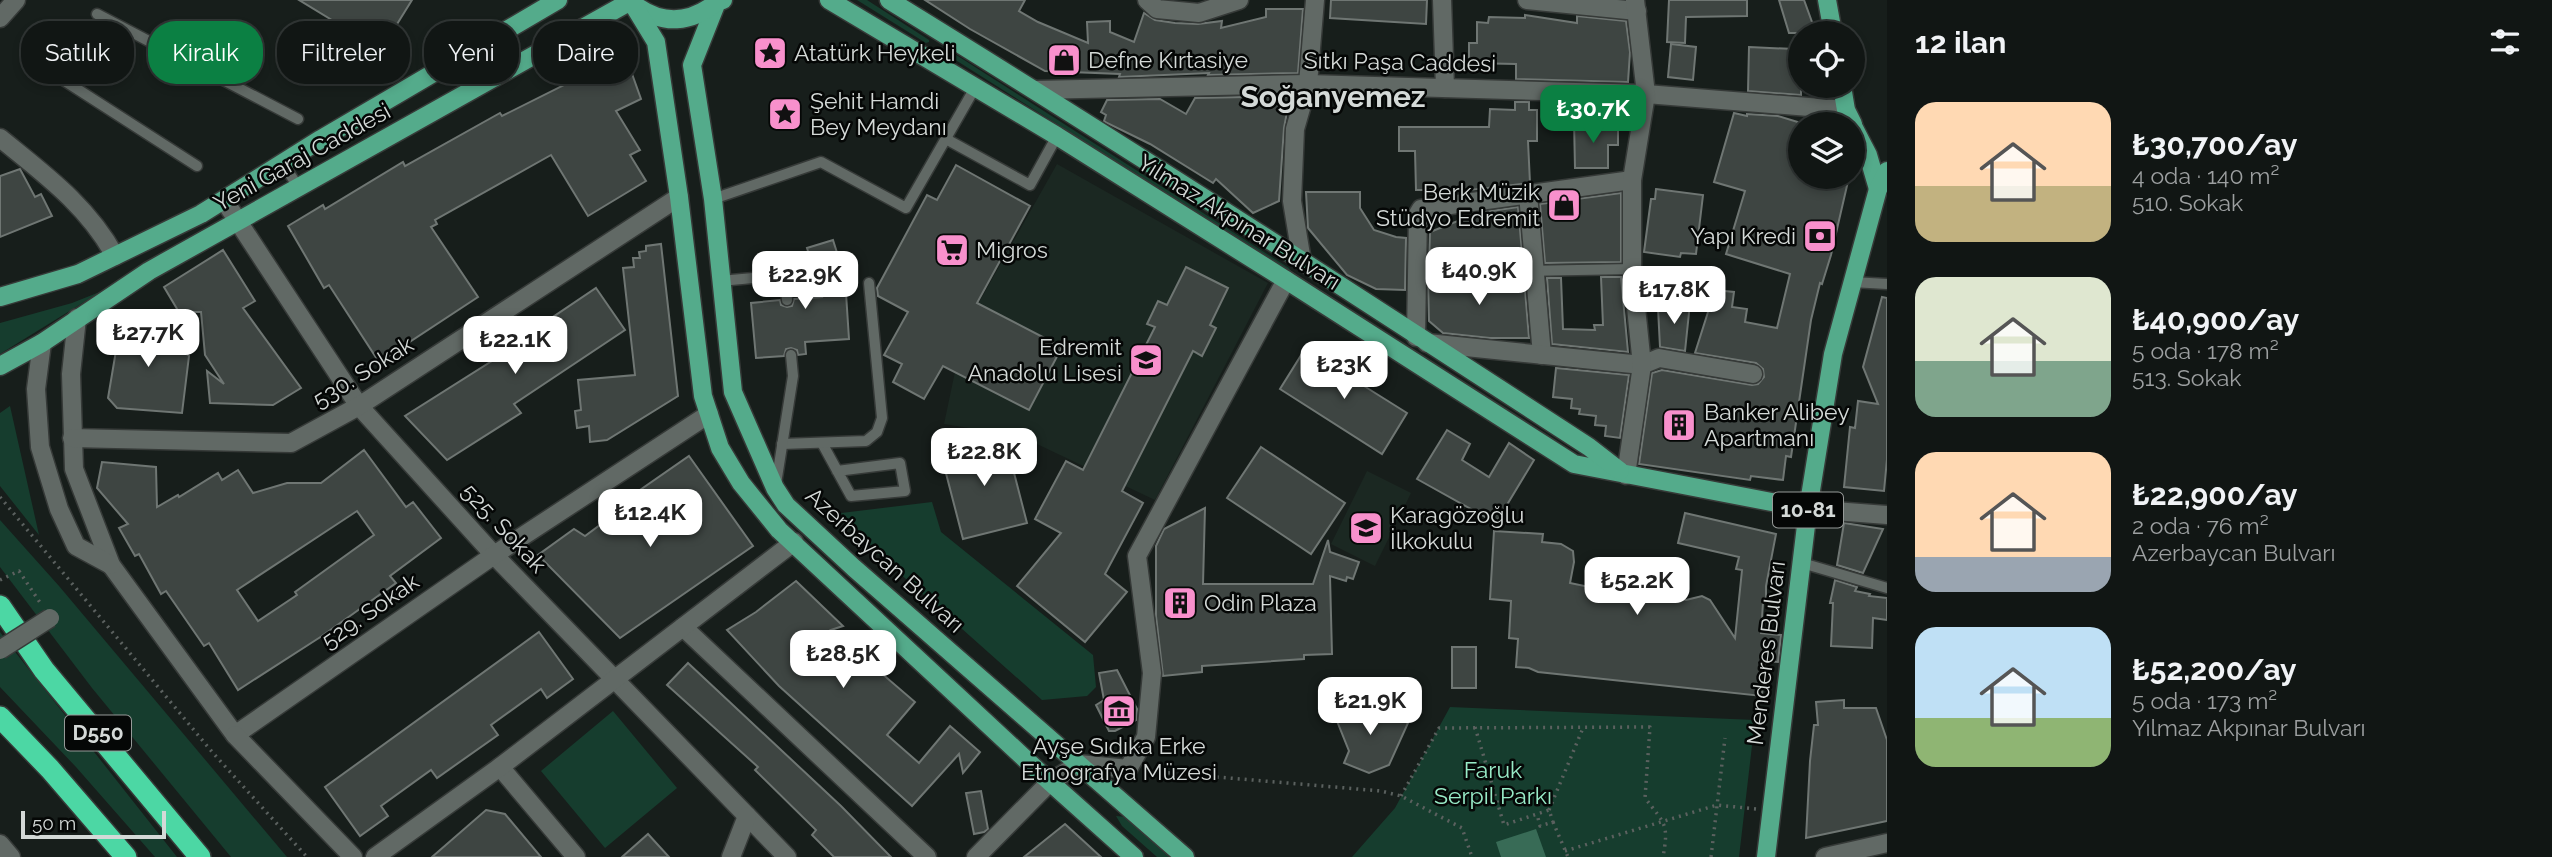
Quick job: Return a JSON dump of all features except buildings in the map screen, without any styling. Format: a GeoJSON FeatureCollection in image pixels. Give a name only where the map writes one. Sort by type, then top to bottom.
{"type":"FeatureCollection","features":[{"type":"Feature","properties":{"kind":"highway","name":"D550"},"geometry":{"type":"LineString","coordinates":[[0,607],[44,670],[200,857]]}},
{"type":"Feature","properties":{"kind":"highway","name":"D550"},"geometry":{"type":"LineString","coordinates":[[0,717],[50,769],[126,857]]}},
{"type":"Feature","properties":{"kind":"main road","name":"Yeni Garaj Caddesi"},"geometry":{"type":"LineString","coordinates":[[0,297],[78,274],[201,214],[558,0]]}},
{"type":"Feature","properties":{"kind":"main road","name":"Yılmaz Akpınar Bulvarı"},"geometry":{"type":"LineString","coordinates":[[829,0],[1057,136],[1574,464],[1808,509]]}},
{"type":"Feature","properties":{"kind":"main road","name":"Yılmaz Akpınar Bulvarı"},"geometry":{"type":"LineString","coordinates":[[889,0],[1036,90],[1302,261],[1590,447],[1626,475]]}},
{"type":"Feature","properties":{"kind":"main road"},"geometry":{"type":"LineString","coordinates":[[1827,0],[1831,21]]}},
{"type":"Feature","properties":{"kind":"main road","name":"Yeni Garaj Caddesi"},"geometry":{"type":"LineString","coordinates":[[1,366],[42,343],[149,271],[631,1]]}},
{"type":"Feature","properties":{"kind":"main road"},"geometry":{"type":"LineString","coordinates":[[631,1],[647,13],[665,20],[684,20],[702,14],[719,1]]}},
{"type":"Feature","properties":{"kind":"main road","name":"Azerbaycan Bulvarı"},"geometry":{"type":"LineString","coordinates":[[631,1],[656,42],[679,197],[703,396],[720,448],[741,483],[779,530],[1134,857]]}},
{"type":"Feature","properties":{"kind":"main road","name":"Azerbaycan Bulvarı"},"geometry":{"type":"LineString","coordinates":[[719,1],[692,65],[713,199],[733,392],[775,488],[786,505],[854,569],[1185,857]]}},
{"type":"Feature","properties":{"kind":"main road"},"geometry":{"type":"LineString","coordinates":[[1865,149],[1882,190]]}},
{"type":"Feature","properties":{"kind":"main road","name":"Menderes Bulvarı"},"geometry":{"type":"LineString","coordinates":[[1766,857],[1808,509],[1833,354],[1852,282],[1887,171]]}},
{"type":"Feature","properties":{"kind":"main road"},"geometry":{"type":"LineString","coordinates":[[0,592],[44,670]]}},
{"type":"Feature","properties":{"kind":"street"},"geometry":{"type":"LineString","coordinates":[[0,19],[16,0]]}},
{"type":"Feature","properties":{"kind":"street"},"geometry":{"type":"LineString","coordinates":[[1147,0],[1157,9],[1199,13],[1239,0]]}},
{"type":"Feature","properties":{"kind":"street"},"geometry":{"type":"LineString","coordinates":[[1302,261],[1293,201],[1295,130],[1308,84],[1315,0]]}},
{"type":"Feature","properties":{"kind":"street"},"geometry":{"type":"LineString","coordinates":[[1442,0],[1445,88]]}},
{"type":"Feature","properties":{"kind":"street"},"geometry":{"type":"LineString","coordinates":[[1527,0],[1636,5],[1646,94],[1632,180],[1632,269],[1642,365],[1626,475]]}},
{"type":"Feature","properties":{"kind":"street","name":"Sıtkı Paşa Caddesi"},"geometry":{"type":"LineString","coordinates":[[1036,90],[1308,84],[1445,88],[1646,94],[1788,112]]}},
{"type":"Feature","properties":{"kind":"street"},"geometry":{"type":"LineString","coordinates":[[0,138],[69,195],[100,230],[115,256]]}},
{"type":"Feature","properties":{"kind":"street"},"geometry":{"type":"LineString","coordinates":[[1632,180],[1421,209],[1418,214],[1417,273],[1421,340],[1642,365],[1659,358],[1753,374]]}},
{"type":"Feature","properties":{"kind":"street"},"geometry":{"type":"LineString","coordinates":[[1528,194],[1542,355]]}},
{"type":"Feature","properties":{"kind":"street","name":"530. Sokak"},"geometry":{"type":"LineString","coordinates":[[72,438],[291,443],[359,406],[679,197]]}},
{"type":"Feature","properties":{"kind":"street","name":"525. Sokak"},"geometry":{"type":"LineString","coordinates":[[224,200],[359,406],[494,555],[787,857]]}},
{"type":"Feature","properties":{"kind":"street"},"geometry":{"type":"LineString","coordinates":[[976,857],[1050,782],[1079,764],[1128,769],[1146,737],[1152,673],[1136,556],[1286,280]]}},
{"type":"Feature","properties":{"kind":"street"},"geometry":{"type":"LineString","coordinates":[[77,318],[71,374],[74,469],[111,565],[235,735],[353,857]]}},
{"type":"Feature","properties":{"kind":"street"},"geometry":{"type":"LineString","coordinates":[[42,343],[36,389],[40,447],[59,509],[76,546],[111,565]]}},
{"type":"Feature","properties":{"kind":"street","name":"529. Sokak"},"geometry":{"type":"LineString","coordinates":[[235,735],[494,555],[709,414]]}},
{"type":"Feature","properties":{"kind":"street"},"geometry":{"type":"LineString","coordinates":[[1808,509],[1887,515]]}},
{"type":"Feature","properties":{"kind":"street"},"geometry":{"type":"LineString","coordinates":[[375,857],[500,767],[794,542]]}},
{"type":"Feature","properties":{"kind":"street"},"geometry":{"type":"LineString","coordinates":[[0,650],[50,618]]}},
{"type":"Feature","properties":{"kind":"street"},"geometry":{"type":"LineString","coordinates":[[683,626],[928,857]]}},
{"type":"Feature","properties":{"kind":"street"},"geometry":{"type":"LineString","coordinates":[[500,767],[576,857]]}},
{"type":"Feature","properties":{"kind":"street"},"geometry":{"type":"LineString","coordinates":[[732,857],[747,816]]}},
{"type":"Feature","properties":{"kind":"street"},"geometry":{"type":"LineString","coordinates":[[1825,857],[1887,843]]}},
{"type":"Feature","properties":{"kind":"street"},"geometry":{"type":"LineString","coordinates":[[0,844],[11,857]]}},
{"type":"Feature","properties":{"kind":"lane"},"geometry":{"type":"LineString","coordinates":[[97,14],[299,118]]}},
{"type":"Feature","properties":{"kind":"lane"},"geometry":{"type":"LineString","coordinates":[[68,84],[197,166]]}},
{"type":"Feature","properties":{"kind":"lane"},"geometry":{"type":"LineString","coordinates":[[713,199],[821,162],[906,208],[976,86]]}},
{"type":"Feature","properties":{"kind":"lane"},"geometry":{"type":"LineString","coordinates":[[946,139],[1030,185],[1057,136]]}},
{"type":"Feature","properties":{"kind":"lane"},"geometry":{"type":"LineString","coordinates":[[283,163],[298,187]]}},
{"type":"Feature","properties":{"kind":"lane"},"geometry":{"type":"LineString","coordinates":[[1417,273],[1632,269]]}},
{"type":"Feature","properties":{"kind":"lane"},"geometry":{"type":"LineString","coordinates":[[720,281],[785,275],[787,300]]}},
{"type":"Feature","properties":{"kind":"lane"},"geometry":{"type":"LineString","coordinates":[[782,444],[866,441],[877,432],[880,425],[878,369],[869,282]]}},
{"type":"Feature","properties":{"kind":"lane"},"geometry":{"type":"LineString","coordinates":[[1852,282],[1887,284]]}},
{"type":"Feature","properties":{"kind":"lane"},"geometry":{"type":"LineString","coordinates":[[775,488],[793,376],[791,355]]}},
{"type":"Feature","properties":{"kind":"lane"},"geometry":{"type":"LineString","coordinates":[[822,443],[837,471],[851,496],[905,491],[900,463],[837,471]]}},
{"type":"Feature","properties":{"kind":"lane"},"geometry":{"type":"LineString","coordinates":[[1801,563],[1887,587]]}},
{"type":"Feature","properties":{"kind":"path"},"geometry":{"type":"LineString","coordinates":[[0,497],[213,753],[307,857]]}},
{"type":"Feature","properties":{"kind":"path"},"geometry":{"type":"LineString","coordinates":[[0,580],[19,571],[50,618]]}},
{"type":"Feature","properties":{"kind":"path"},"geometry":{"type":"LineString","coordinates":[[1475,727],[1504,825],[1549,810]]}},
{"type":"Feature","properties":{"kind":"path"},"geometry":{"type":"LineString","coordinates":[[1568,857],[1549,810],[1583,727]]}},
{"type":"Feature","properties":{"kind":"path"},"geometry":{"type":"LineString","coordinates":[[1401,796],[1439,728],[1650,727],[1645,798],[1662,821],[1667,834],[1663,857]]}},
{"type":"Feature","properties":{"kind":"path"},"geometry":{"type":"LineString","coordinates":[[1711,857],[1725,738]]}},
{"type":"Feature","properties":{"kind":"path"},"geometry":{"type":"LineString","coordinates":[[1128,769],[1381,791],[1401,796],[1462,828],[1472,857]]}},
{"type":"Feature","properties":{"kind":"path"},"geometry":{"type":"LineString","coordinates":[[1565,851],[1717,805],[1772,810]]}},
{"type":"Feature","properties":{"kind":"path"},"geometry":{"type":"LineString","coordinates":[[1536,814],[1540,826],[1553,822]]}},
{"type":"Feature","properties":{"kind":"shaded area"},"geometry":{"type":"Polygon","coordinates":[[[1057,164],[1268,283],[1155,500],[1020,436],[944,424],[964,329],[1057,164]]]}},
{"type":"Feature","properties":{"kind":"shaded area","name":"Karagözoğlu İlkokulu"},"geometry":{"type":"Polygon","coordinates":[[[1367,471],[1411,493],[1375,566],[1331,544],[1367,471]]]}},
{"type":"Feature","properties":{"kind":"shaded area"},"geometry":{"type":"Polygon","coordinates":[[[1536,829],[1546,857],[1501,857],[1496,842],[1536,829]]]}},
{"type":"Feature","properties":{"kind":"green space"},"geometry":{"type":"Polygon","coordinates":[[[857,0],[867,0],[929,42],[926,43],[857,0]]]}},
{"type":"Feature","properties":{"kind":"green space"},"geometry":{"type":"Polygon","coordinates":[[[946,51],[950,51],[1289,268],[1291,272],[946,54],[946,51]]]}},
{"type":"Feature","properties":{"kind":"green space"},"geometry":{"type":"Polygon","coordinates":[[[102,291],[0,354],[0,323],[72,303],[102,291]]]}},
{"type":"Feature","properties":{"kind":"green space"},"geometry":{"type":"Polygon","coordinates":[[[10,406],[39,535],[0,486],[0,413],[10,406]]]}},
{"type":"Feature","properties":{"kind":"green space"},"geometry":{"type":"Polygon","coordinates":[[[932,502],[941,532],[1093,655],[1096,687],[1087,696],[1042,700],[833,514],[932,502]]]}},
{"type":"Feature","properties":{"kind":"green space"},"geometry":{"type":"Polygon","coordinates":[[[0,520],[59,586],[287,857],[231,857],[92,688],[0,567],[0,520]]]}},
{"type":"Feature","properties":{"kind":"green space"},"geometry":{"type":"Polygon","coordinates":[[[0,632],[177,857],[155,857],[76,767],[0,687],[0,632]]]}},
{"type":"Feature","properties":{"kind":"green space","name":"Faruk Serpil Parkı"},"geometry":{"type":"Polygon","coordinates":[[[1450,707],[1755,720],[1739,857],[1352,857],[1395,808],[1450,707]]]}},
{"type":"Feature","properties":{"kind":"green space"},"geometry":{"type":"Polygon","coordinates":[[[613,711],[677,788],[605,848],[541,771],[613,711]]]}},
{"type":"Feature","properties":{"kind":"green space"},"geometry":{"type":"Polygon","coordinates":[[[1116,816],[1127,817],[1173,857],[1157,857],[1122,826],[1116,816]]]}},
{"type":"Feature","properties":{"kind":"place","name":"Atatürk Heykeli"},"geometry":{"type":"Point","coordinates":[770,53]}},
{"type":"Feature","properties":{"kind":"place","name":"Defne Kırtasiye"},"geometry":{"type":"Point","coordinates":[1064,60]}},
{"type":"Feature","properties":{"kind":"place","name":"Şehit Hamdi Bey Meydanı"},"geometry":{"type":"Point","coordinates":[785,114]}},
{"type":"Feature","properties":{"kind":"place","name":"Berk Müzik Stüdyo Edremit"},"geometry":{"type":"Point","coordinates":[1564,205]}},
{"type":"Feature","properties":{"kind":"place","name":"Yapı Kredi"},"geometry":{"type":"Point","coordinates":[1820,236]}},
{"type":"Feature","properties":{"kind":"place","name":"Migros"},"geometry":{"type":"Point","coordinates":[952,250]}},
{"type":"Feature","properties":{"kind":"place","name":"Edremit Anadolu Lisesi"},"geometry":{"type":"Point","coordinates":[1146,360]}},
{"type":"Feature","properties":{"kind":"place","name":"Banker Alibey Apartmanı"},"geometry":{"type":"Point","coordinates":[1679,425]}},
{"type":"Feature","properties":{"kind":"place","name":"Karagözoğlu İlkokulu"},"geometry":{"type":"Point","coordinates":[1366,528]}},
{"type":"Feature","properties":{"kind":"place","name":"Odin Plaza"},"geometry":{"type":"Point","coordinates":[1180,603]}},
{"type":"Feature","properties":{"kind":"place","name":"Ayşe Sıdıka Erke Etnografya Müzesi"},"geometry":{"type":"Point","coordinates":[1119,711]}},
{"type":"Feature","properties":{"kind":"district","name":"Soğanyemez"},"geometry":{"type":"Point","coordinates":[1333,97]}}]}
